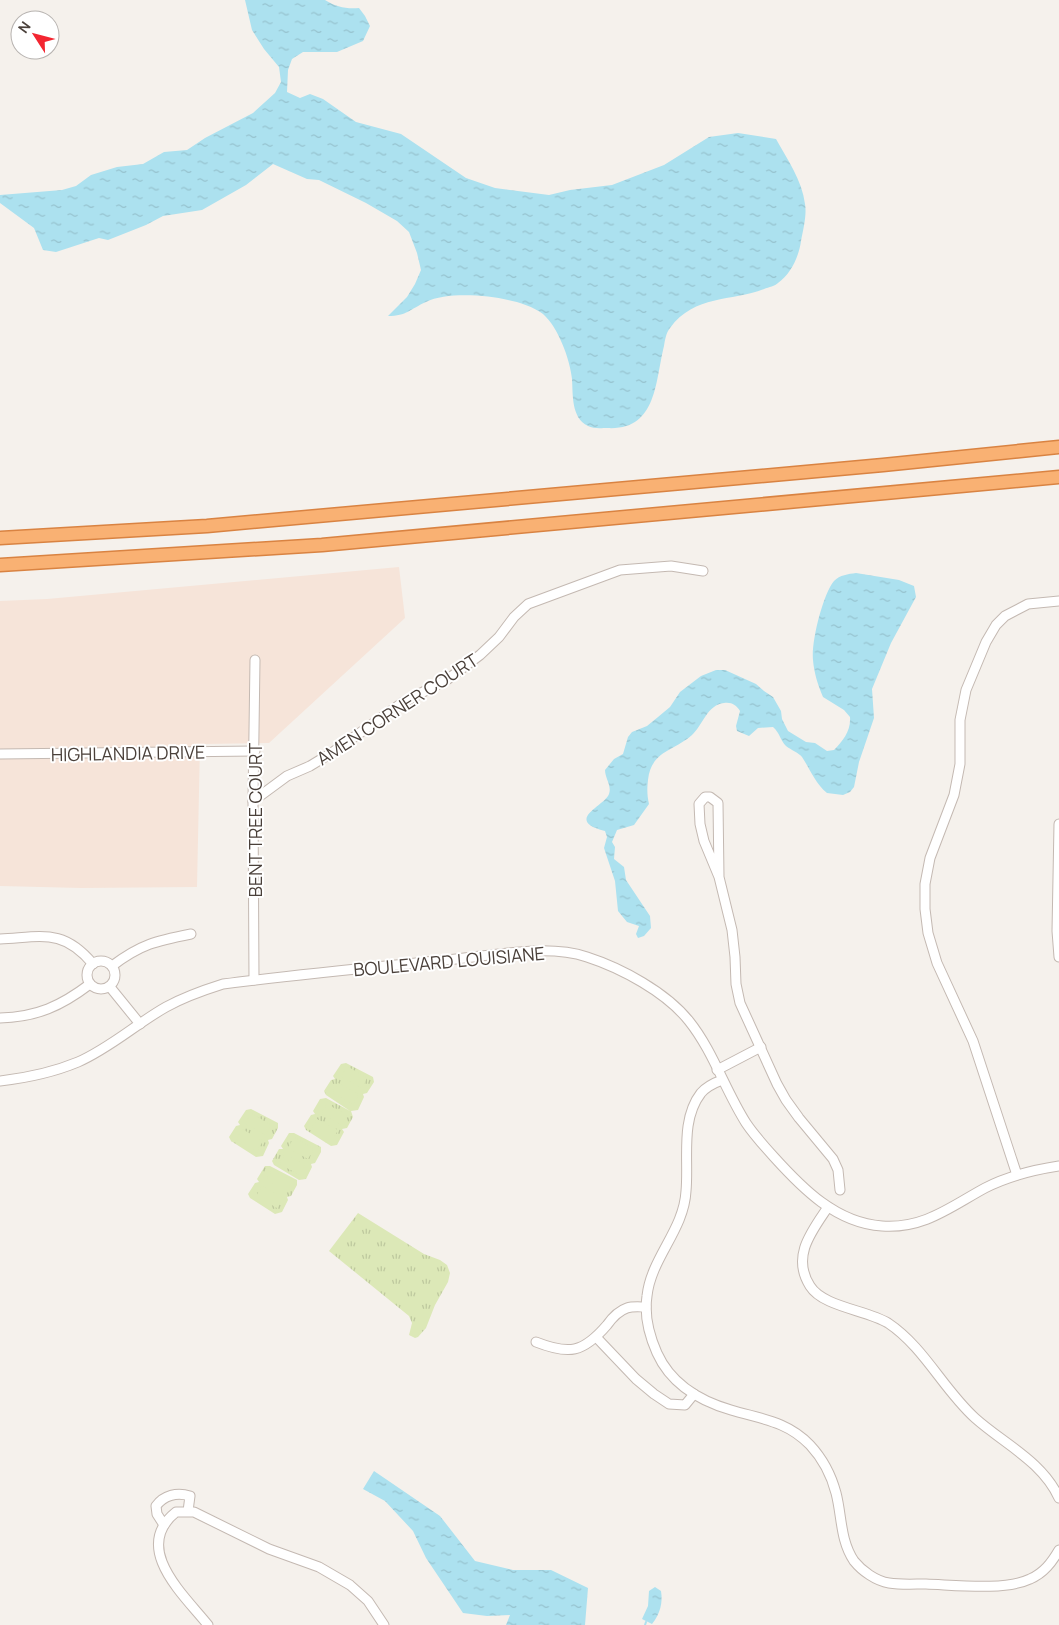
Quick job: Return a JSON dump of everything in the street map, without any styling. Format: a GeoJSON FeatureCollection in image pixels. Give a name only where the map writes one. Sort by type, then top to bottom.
{"type":"FeatureCollection","features":[{"type":"Feature","properties":{"kind":"highway"},"geometry":{"type":"LineString","coordinates":[[0,538],[207,526],[1059,447]]}},
{"type":"Feature","properties":{"kind":"highway"},"geometry":{"type":"LineString","coordinates":[[0,565],[322,546],[1059,477]]}},
{"type":"Feature","properties":{"kind":"street","name":"AMEN CORNER COURT"},"geometry":{"type":"LineString","coordinates":[[253,801],[287,776],[310,766],[333,752],[402,703],[448,679],[480,655],[528,604],[620,570],[671,566],[703,571]]}},
{"type":"Feature","properties":{"kind":"street"},"geometry":{"type":"LineString","coordinates":[[1017,1175],[973,1041],[937,963],[928,933],[925,909],[925,884],[930,858],[954,795],[960,764],[960,720],[966,690],[986,642],[996,624],[1005,616],[1028,604],[1059,601]]}},
{"type":"Feature","properties":{"kind":"street","name":"BENT TREE COURT"},"geometry":{"type":"LineString","coordinates":[[254,980],[253,801],[255,660]]}},
{"type":"Feature","properties":{"kind":"street","name":"HIGHLANDIA DRIVE"},"geometry":{"type":"LineString","coordinates":[[0,754],[255,751]]}},
{"type":"Feature","properties":{"kind":"street"},"geometry":{"type":"LineString","coordinates":[[720,877],[709,855],[700,824],[699,804],[705,797],[710,797],[718,804],[720,877],[732,930],[736,984],[740,1003],[786,1100],[833,1159],[838,1170],[840,1190]]}},
{"type":"Feature","properties":{"kind":"street"},"geometry":{"type":"LineString","coordinates":[[1059,824],[1057,931],[1059,957]]}},
{"type":"Feature","properties":{"kind":"street"},"geometry":{"type":"LineString","coordinates":[[112,966],[154,941],[191,934]]}},
{"type":"Feature","properties":{"kind":"street"},"geometry":{"type":"LineString","coordinates":[[0,939],[52,937],[64,940],[76,946],[93,964]]}},
{"type":"Feature","properties":{"kind":"street","name":"BOULEVARD LOUISIANE"},"geometry":{"type":"LineString","coordinates":[[0,1081],[15,1080],[78,1062],[105,1048],[166,1007],[195,993],[223,984],[525,952],[555,951],[585,956],[612,968],[657,992],[674,1005],[690,1023],[709,1053],[747,1124],[769,1151],[793,1178],[828,1207],[855,1220],[880,1226],[903,1226],[925,1220],[954,1208],[986,1188],[1017,1175],[1059,1166]]}},
{"type":"Feature","properties":{"kind":"street"},"geometry":{"type":"LineString","coordinates":[[103,961],[112,966],[116,978],[110,986],[101,990],[90,984],[87,975],[88,969],[93,964],[103,961]]}},
{"type":"Feature","properties":{"kind":"street"},"geometry":{"type":"LineString","coordinates":[[0,1018],[15,1018],[37,1014],[56,1006],[90,984]]}},
{"type":"Feature","properties":{"kind":"street"},"geometry":{"type":"LineString","coordinates":[[110,986],[140,1024]]}},
{"type":"Feature","properties":{"kind":"street"},"geometry":{"type":"LineString","coordinates":[[717,1070],[761,1047]]}},
{"type":"Feature","properties":{"kind":"street"},"geometry":{"type":"LineString","coordinates":[[722,1080],[708,1086],[693,1108],[688,1127],[686,1197],[679,1220],[669,1242],[657,1260],[651,1276],[646,1307],[648,1326],[652,1343],[660,1358],[685,1389],[703,1399],[732,1410],[778,1422],[806,1441],[820,1456],[836,1492],[846,1547],[855,1562],[868,1574],[887,1583],[998,1586],[1017,1584],[1030,1580],[1042,1572],[1059,1550]]}},
{"type":"Feature","properties":{"kind":"street"},"geometry":{"type":"LineString","coordinates":[[828,1207],[813,1229],[804,1247],[802,1262],[805,1276],[811,1287],[829,1300],[867,1313],[887,1323],[906,1337],[918,1349],[954,1396],[975,1418],[1026,1456],[1055,1489],[1059,1498]]}},
{"type":"Feature","properties":{"kind":"street"},"geometry":{"type":"LineString","coordinates":[[536,1342],[554,1349],[567,1350],[578,1348],[592,1342],[618,1312],[627,1308],[646,1307]]}},
{"type":"Feature","properties":{"kind":"street"},"geometry":{"type":"LineString","coordinates":[[596,1338],[636,1379],[668,1404],[685,1406],[694,1394]]}},
{"type":"Feature","properties":{"kind":"street"},"geometry":{"type":"LineString","coordinates":[[164,1525],[157,1514],[156,1506],[160,1501],[180,1493],[190,1496],[188,1511]]}},
{"type":"Feature","properties":{"kind":"street"},"geometry":{"type":"LineString","coordinates":[[208,1625],[165,1572],[160,1558],[159,1544],[164,1525],[167,1519],[176,1512],[194,1512],[269,1549],[319,1567],[350,1585],[368,1601],[384,1625]]}},
{"type":"Feature","properties":{"kind":"shaded area"},"geometry":{"type":"Polygon","coordinates":[[[399,567],[405,618],[269,743],[200,744],[197,887],[81,888],[0,886],[0,601],[47,599],[399,567]]]}},
{"type":"Feature","properties":{"kind":"green space"},"geometry":{"type":"Polygon","coordinates":[[[346,1063],[373,1077],[374,1082],[367,1093],[363,1094],[364,1097],[358,1110],[351,1111],[353,1117],[347,1128],[342,1129],[344,1132],[337,1145],[331,1146],[306,1130],[304,1126],[311,1115],[315,1114],[313,1111],[320,1099],[326,1098],[350,1111],[326,1095],[324,1091],[331,1080],[335,1079],[333,1076],[341,1064],[346,1063]]]}},
{"type":"Feature","properties":{"kind":"green space"},"geometry":{"type":"Polygon","coordinates":[[[347,1066],[367,1078],[362,1088],[341,1077],[347,1066]]]}},
{"type":"Feature","properties":{"kind":"green space"},"geometry":{"type":"Polygon","coordinates":[[[338,1083],[359,1094],[353,1104],[332,1093],[338,1083]]]}},
{"type":"Feature","properties":{"kind":"green space"},"geometry":{"type":"Polygon","coordinates":[[[327,1104],[347,1115],[342,1125],[321,1114],[327,1104]]]}},
{"type":"Feature","properties":{"kind":"green space"},"geometry":{"type":"Polygon","coordinates":[[[251,1109],[278,1123],[278,1128],[272,1139],[268,1140],[269,1143],[263,1156],[256,1157],[231,1141],[229,1137],[236,1126],[240,1125],[238,1122],[246,1110],[251,1109]]]}},
{"type":"Feature","properties":{"kind":"green space"},"geometry":{"type":"Polygon","coordinates":[[[251,1113],[271,1125],[266,1135],[245,1124],[251,1113]]]}},
{"type":"Feature","properties":{"kind":"green space"},"geometry":{"type":"Polygon","coordinates":[[[317,1119],[338,1130],[332,1141],[311,1129],[317,1119]]]}},
{"type":"Feature","properties":{"kind":"green space"},"geometry":{"type":"Polygon","coordinates":[[[242,1129],[263,1141],[257,1151],[236,1140],[242,1129]]]}},
{"type":"Feature","properties":{"kind":"green space"},"geometry":{"type":"Polygon","coordinates":[[[289,1133],[294,1133],[321,1147],[321,1152],[315,1163],[311,1164],[312,1167],[306,1179],[299,1180],[274,1165],[272,1161],[279,1149],[283,1149],[281,1146],[289,1133]]]}},
{"type":"Feature","properties":{"kind":"green space"},"geometry":{"type":"Polygon","coordinates":[[[294,1137],[314,1149],[308,1159],[288,1148],[294,1137]]]}},
{"type":"Feature","properties":{"kind":"green space"},"geometry":{"type":"Polygon","coordinates":[[[285,1154],[305,1165],[300,1175],[279,1164],[285,1154]]]}},
{"type":"Feature","properties":{"kind":"green space"},"geometry":{"type":"Polygon","coordinates":[[[265,1166],[270,1166],[297,1180],[297,1185],[291,1196],[287,1197],[288,1200],[282,1212],[275,1214],[250,1198],[248,1194],[255,1183],[259,1182],[257,1179],[265,1166]]]}},
{"type":"Feature","properties":{"kind":"green space"},"geometry":{"type":"Polygon","coordinates":[[[272,1170],[292,1181],[287,1192],[266,1180],[272,1170]]]}},
{"type":"Feature","properties":{"kind":"green space"},"geometry":{"type":"Polygon","coordinates":[[[262,1186],[283,1197],[277,1208],[256,1196],[262,1186]]]}},
{"type":"Feature","properties":{"kind":"green space"},"geometry":{"type":"Polygon","coordinates":[[[358,1213],[424,1254],[447,1265],[450,1273],[448,1282],[435,1305],[426,1328],[418,1337],[415,1338],[409,1335],[412,1323],[409,1316],[329,1251],[358,1213]]]}},
{"type":"Feature","properties":{"kind":"water"},"geometry":{"type":"Polygon","coordinates":[[[245,0],[325,0],[341,7],[359,8],[370,26],[363,41],[337,52],[303,52],[292,59],[288,70],[287,92],[300,98],[310,94],[323,99],[356,122],[401,134],[466,178],[495,188],[549,195],[570,190],[612,185],[664,165],[709,137],[738,133],[776,139],[797,178],[805,204],[804,227],[794,264],[787,275],[775,285],[752,293],[702,304],[680,317],[667,334],[655,389],[645,413],[636,422],[623,427],[592,428],[578,417],[574,405],[571,371],[566,353],[554,327],[543,314],[522,303],[466,295],[434,299],[404,313],[388,316],[407,297],[421,270],[409,232],[397,221],[366,203],[319,180],[307,179],[273,164],[246,185],[202,210],[163,216],[108,240],[99,238],[56,252],[43,250],[34,228],[0,203],[0,195],[62,190],[76,186],[91,175],[117,167],[143,164],[164,152],[187,150],[205,138],[253,113],[275,93],[281,82],[279,67],[264,49],[252,30],[245,0]]]}},
{"type":"Feature","properties":{"kind":"water"},"geometry":{"type":"Polygon","coordinates":[[[856,573],[899,580],[914,586],[916,597],[891,643],[872,689],[874,718],[859,762],[854,787],[850,792],[843,795],[827,793],[816,780],[802,757],[786,746],[773,727],[758,728],[749,736],[737,731],[736,726],[740,711],[735,706],[724,703],[713,707],[692,735],[658,757],[650,770],[648,780],[649,804],[634,825],[617,830],[612,842],[615,847],[614,859],[624,867],[626,880],[650,916],[651,928],[644,936],[638,938],[636,934],[639,926],[627,922],[618,911],[615,881],[604,848],[607,837],[605,831],[593,827],[587,822],[590,813],[609,794],[610,788],[605,770],[614,759],[623,754],[628,737],[632,732],[647,726],[670,707],[680,692],[701,676],[716,670],[725,670],[756,684],[773,697],[781,711],[782,719],[788,731],[806,742],[815,743],[827,751],[834,750],[846,735],[850,717],[844,710],[823,697],[814,670],[814,642],[822,607],[830,587],[839,577],[856,573]]]}},
{"type":"Feature","properties":{"kind":"water"},"geometry":{"type":"Polygon","coordinates":[[[374,1471],[440,1516],[475,1561],[513,1570],[551,1570],[588,1588],[585,1625],[506,1625],[510,1615],[487,1616],[463,1613],[426,1558],[413,1531],[385,1501],[363,1489],[374,1471]]]}},
{"type":"Feature","properties":{"kind":"water"},"geometry":{"type":"Polygon","coordinates":[[[655,1587],[661,1591],[662,1600],[659,1612],[652,1624],[642,1619],[648,1606],[649,1591],[655,1587]]]}}]}
